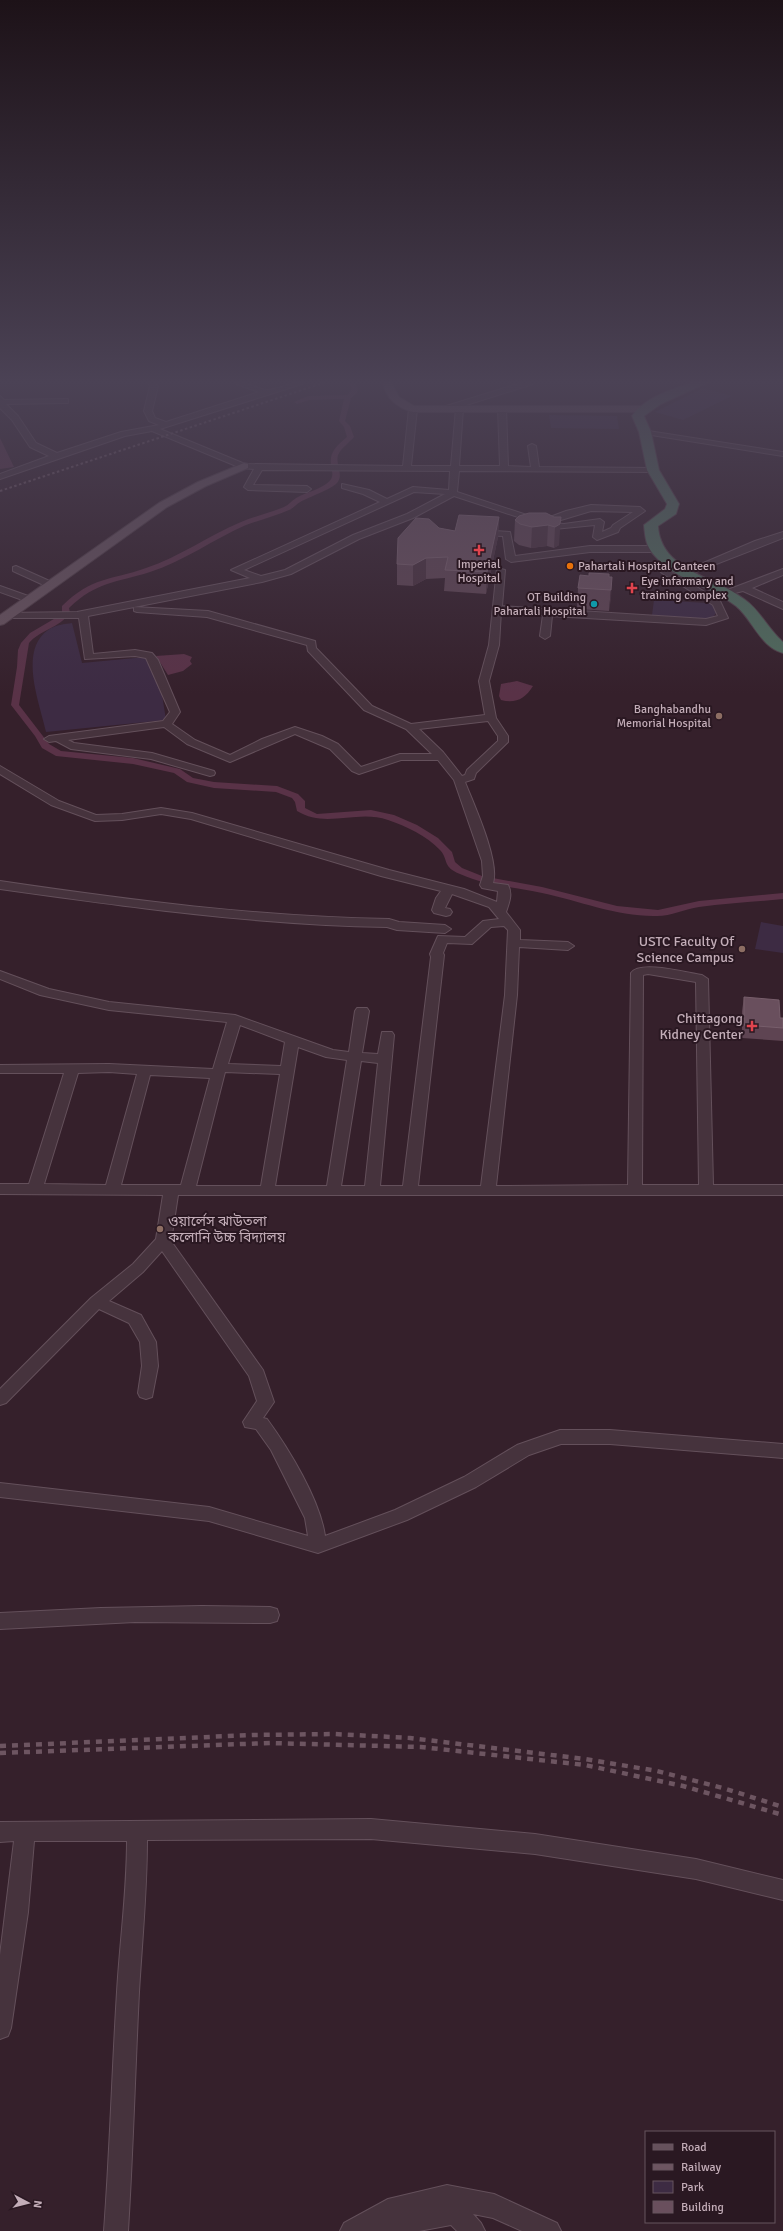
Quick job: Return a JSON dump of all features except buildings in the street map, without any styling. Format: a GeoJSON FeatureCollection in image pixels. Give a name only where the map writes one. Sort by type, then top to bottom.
{"type":"FeatureCollection","features":[{"type":"Feature","properties":{"kind":"highway"},"geometry":{"type":"LineString","coordinates":[[662,486],[673,504],[671,510],[651,525],[656,550],[668,568],[685,573],[727,592],[748,608],[771,638],[783,649]]}},
{"type":"Feature","properties":{"kind":"main road"},"geometry":{"type":"LineString","coordinates":[[4,618],[163,505],[198,486]]}},
{"type":"Feature","properties":{"kind":"street"},"geometry":{"type":"LineString","coordinates":[[248,486],[308,489]]}},
{"type":"Feature","properties":{"kind":"street"},"geometry":{"type":"LineString","coordinates":[[345,486],[366,492],[385,501]]}},
{"type":"Feature","properties":{"kind":"street"},"geometry":{"type":"LineString","coordinates":[[453,493],[454,486]]}},
{"type":"Feature","properties":{"kind":"street"},"geometry":{"type":"LineString","coordinates":[[262,579],[236,570],[385,501],[413,490],[427,488],[453,493],[555,526],[600,522],[598,537],[615,530],[616,527],[641,511],[591,508],[569,513],[545,522]]}},
{"type":"Feature","properties":{"kind":"street"},"geometry":{"type":"LineString","coordinates":[[4,618],[80,615],[105,611],[202,589],[262,579],[288,572],[356,537],[410,516],[453,493]]}},
{"type":"Feature","properties":{"kind":"street"},"geometry":{"type":"LineString","coordinates":[[410,516],[422,522]]}},
{"type":"Feature","properties":{"kind":"street"},"geometry":{"type":"LineString","coordinates":[[470,532],[507,534],[511,559],[590,549],[656,550]]}},
{"type":"Feature","properties":{"kind":"street"},"geometry":{"type":"LineString","coordinates":[[685,573],[758,543],[783,535]]}},
{"type":"Feature","properties":{"kind":"street"},"geometry":{"type":"LineString","coordinates":[[497,608],[548,613],[706,622],[722,618],[722,612],[717,603],[668,568],[655,567]]}},
{"type":"Feature","properties":{"kind":"street"},"geometry":{"type":"LineString","coordinates":[[16,569],[51,584]]}},
{"type":"Feature","properties":{"kind":"street"},"geometry":{"type":"LineString","coordinates":[[459,780],[470,777],[470,772],[503,742],[503,736],[491,718],[484,681],[494,645],[500,570]]}},
{"type":"Feature","properties":{"kind":"street"},"geometry":{"type":"LineString","coordinates":[[727,592],[744,588],[783,572]]}},
{"type":"Feature","properties":{"kind":"street"},"geometry":{"type":"LineString","coordinates":[[744,588],[783,606]]}},
{"type":"Feature","properties":{"kind":"street"},"geometry":{"type":"LineString","coordinates":[[0,589],[28,600]]}},
{"type":"Feature","properties":{"kind":"street"},"geometry":{"type":"LineString","coordinates":[[105,611],[146,609],[208,614],[312,643],[311,650],[368,708],[410,727],[440,757],[459,780],[488,861],[488,880],[504,888],[505,897],[503,917]]}},
{"type":"Feature","properties":{"kind":"street"},"geometry":{"type":"LineString","coordinates":[[545,636],[548,613]]}},
{"type":"Feature","properties":{"kind":"street"},"geometry":{"type":"LineString","coordinates":[[80,615],[89,657],[136,654],[149,655],[153,660],[175,712],[173,717],[166,724],[53,738],[71,746],[152,756],[210,773]]}},
{"type":"Feature","properties":{"kind":"street"},"geometry":{"type":"LineString","coordinates":[[410,727],[491,718]]}},
{"type":"Feature","properties":{"kind":"street"},"geometry":{"type":"LineString","coordinates":[[166,724],[191,742],[230,759],[266,741],[295,730],[329,743],[340,751],[349,764],[359,771],[400,757],[440,757]]}},
{"type":"Feature","properties":{"kind":"street"},"geometry":{"type":"LineString","coordinates":[[0,769],[55,802],[95,818],[122,817],[161,811],[192,816],[385,873],[449,889],[493,904],[514,930],[514,943],[511,995],[488,1191]]}},
{"type":"Feature","properties":{"kind":"street"},"geometry":{"type":"LineString","coordinates":[[0,885],[105,900],[244,914],[326,922],[389,923],[397,926],[443,934],[468,941],[487,924],[503,917]]}},
{"type":"Feature","properties":{"kind":"street"},"geometry":{"type":"LineString","coordinates":[[410,1191],[438,955],[436,954],[443,934],[447,913],[438,910],[442,898],[449,889]]}},
{"type":"Feature","properties":{"kind":"street"},"geometry":{"type":"LineString","coordinates":[[514,943],[568,946]]}},
{"type":"Feature","properties":{"kind":"street"},"geometry":{"type":"LineString","coordinates":[[635,1190],[637,973],[647,970],[702,979],[706,1189]]}},
{"type":"Feature","properties":{"kind":"street"},"geometry":{"type":"LineString","coordinates":[[0,975],[45,992],[109,1006],[235,1019],[330,1054],[384,1059]]}},
{"type":"Feature","properties":{"kind":"street"},"geometry":{"type":"LineString","coordinates":[[333,1191],[362,1011]]}},
{"type":"Feature","properties":{"kind":"street"},"geometry":{"type":"LineString","coordinates":[[187,1191],[219,1071],[235,1019]]}},
{"type":"Feature","properties":{"kind":"street"},"geometry":{"type":"LineString","coordinates":[[372,1191],[387,1035]]}},
{"type":"Feature","properties":{"kind":"street"},"geometry":{"type":"LineString","coordinates":[[267,1191],[292,1041]]}},
{"type":"Feature","properties":{"kind":"street"},"geometry":{"type":"LineString","coordinates":[[0,1069],[145,1069],[219,1071],[287,1070]]}},
{"type":"Feature","properties":{"kind":"street"},"geometry":{"type":"LineString","coordinates":[[35,1189],[72,1069]]}},
{"type":"Feature","properties":{"kind":"street"},"geometry":{"type":"LineString","coordinates":[[112,1190],[145,1069]]}},
{"type":"Feature","properties":{"kind":"street"},"geometry":{"type":"LineString","coordinates":[[0,1189],[171,1191],[783,1190]]}},
{"type":"Feature","properties":{"kind":"street"},"geometry":{"type":"LineString","coordinates":[[0,1400],[97,1302],[138,1268],[163,1241],[171,1191]]}},
{"type":"Feature","properties":{"kind":"street"},"geometry":{"type":"LineString","coordinates":[[163,1241],[257,1374],[266,1402],[251,1422],[261,1424],[278,1446],[314,1518],[318,1546]]}},
{"type":"Feature","properties":{"kind":"street"},"geometry":{"type":"LineString","coordinates":[[97,1302],[135,1319],[148,1342],[150,1366],[146,1393]]}},
{"type":"Feature","properties":{"kind":"street"},"geometry":{"type":"LineString","coordinates":[[0,1490],[210,1514],[318,1546],[401,1515],[470,1482],[523,1450],[560,1436],[610,1437],[783,1451]]}},
{"type":"Feature","properties":{"kind":"street"},"geometry":{"type":"LineString","coordinates":[[0,1621],[42,1618],[228,1614],[270,1615]]}},
{"type":"Feature","properties":{"kind":"street"},"geometry":{"type":"LineString","coordinates":[[0,1832],[371,1828],[536,1844],[696,1869],[783,1890]]}},
{"type":"Feature","properties":{"kind":"street"},"geometry":{"type":"LineString","coordinates":[[116,2231],[123,2129],[123,2084],[130,1956],[137,1876],[137,1831]]}},
{"type":"Feature","properties":{"kind":"street"},"geometry":{"type":"LineString","coordinates":[[0,2028],[17,1912],[25,1832]]}},
{"type":"Feature","properties":{"kind":"street"},"geometry":{"type":"LineString","coordinates":[[352,2231],[396,2207],[447,2197],[494,2206],[549,2231]]}},
{"type":"Feature","properties":{"kind":"street"},"geometry":{"type":"LineString","coordinates":[[387,2231],[406,2223],[440,2214],[456,2213],[473,2231]]}},
{"type":"Feature","properties":{"kind":"green space"},"geometry":{"type":"Polygon","coordinates":[[[654,600],[708,603],[713,604],[717,612],[712,618],[708,619],[652,615],[654,600]]]}},
{"type":"Feature","properties":{"kind":"green space"},"geometry":{"type":"Polygon","coordinates":[[[72,623],[82,663],[156,656],[166,720],[46,732],[36,693],[33,664],[34,651],[39,639],[48,630],[63,624],[72,623]]]}},
{"type":"Feature","properties":{"kind":"green space"},"geometry":{"type":"Polygon","coordinates":[[[761,922],[783,926],[783,953],[755,949],[761,922]]]}},
{"type":"Feature","properties":{"kind":"shaded area"},"geometry":{"type":"Polygon","coordinates":[[[184,654],[192,657],[190,661],[192,664],[183,671],[168,675],[156,656],[184,654]]]}},
{"type":"Feature","properties":{"kind":"shaded area"},"geometry":{"type":"Polygon","coordinates":[[[517,681],[533,686],[527,694],[515,701],[501,700],[499,696],[501,684],[517,681]]]}},
{"type":"Feature","properties":{"kind":"waterway"},"geometry":{"type":"LineString","coordinates":[[328,486],[299,499],[288,508],[243,524],[174,559],[148,570],[107,580],[89,588],[78,595],[65,608],[66,613],[57,622],[37,632],[28,639],[22,650],[22,667],[15,705],[39,735],[45,746],[59,754],[133,761],[177,771],[190,780],[214,785],[277,789],[295,796],[300,801],[300,809],[316,817],[335,817],[362,813],[380,814],[402,822],[425,834],[443,847],[448,854],[450,863],[458,870],[479,879],[542,890],[617,909],[658,913],[699,904],[783,896]]}},
{"type":"Feature","properties":{"kind":"railway"},"geometry":{"type":"LineString","coordinates":[[0,491],[15,486]]}},
{"type":"Feature","properties":{"kind":"railway"},"geometry":{"type":"LineString","coordinates":[[0,1746],[253,1735],[334,1734],[410,1738],[585,1759],[657,1771],[723,1788],[783,1807]]}},
{"type":"Feature","properties":{"kind":"railway"},"geometry":{"type":"LineString","coordinates":[[0,1753],[270,1743],[421,1747],[585,1765],[683,1786],[783,1815]]}},
{"type":"Feature","properties":{"kind":"place","name":"Imperial Hospital"},"geometry":{"type":"Point","coordinates":[479,550]}},
{"type":"Feature","properties":{"kind":"place","name":"Pahartali Hospital Canteen"},"geometry":{"type":"Point","coordinates":[570,566]}},
{"type":"Feature","properties":{"kind":"place","name":"Eye infarmary and training complex"},"geometry":{"type":"Point","coordinates":[632,588]}},
{"type":"Feature","properties":{"kind":"place","name":"OT Building Pahartali Hospital"},"geometry":{"type":"Point","coordinates":[594,604]}},
{"type":"Feature","properties":{"kind":"place","name":"Banghabandhu Memorial Hospital"},"geometry":{"type":"Point","coordinates":[719,716]}},
{"type":"Feature","properties":{"kind":"place","name":"USTC Faculty Of Science Campus"},"geometry":{"type":"Point","coordinates":[742,949]}},
{"type":"Feature","properties":{"kind":"place","name":"Chittagong Kidney Center"},"geometry":{"type":"Point","coordinates":[752,1026]}},
{"type":"Feature","properties":{"kind":"place","name":"ওয়ার্লেস ঝাউতলা কলোনি উচ্চ বিদ্যালয়"},"geometry":{"type":"Point","coordinates":[160,1229]}}]}
